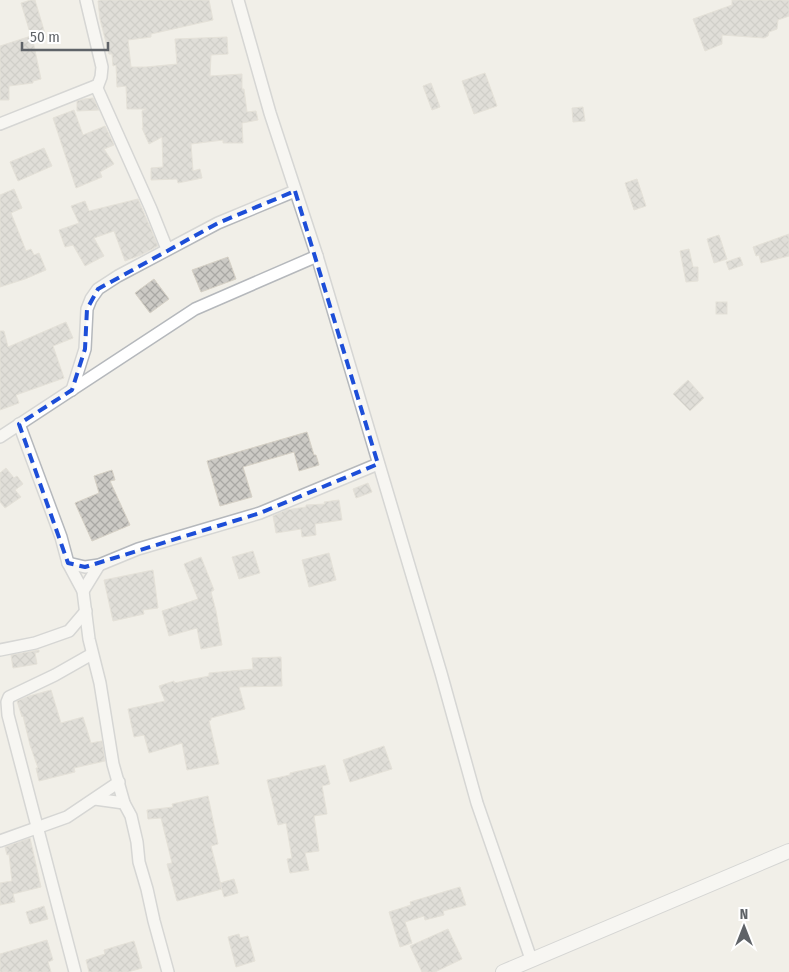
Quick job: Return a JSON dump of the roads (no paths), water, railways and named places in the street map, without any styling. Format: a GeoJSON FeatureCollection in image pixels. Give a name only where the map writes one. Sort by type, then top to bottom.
{"type":"FeatureCollection","features":[{"type":"Feature","properties":{"kind":"street"},"geometry":{"type":"LineString","coordinates":[[0,124],[96,86],[100,82],[102,67],[86,0]]}},
{"type":"Feature","properties":{"kind":"street"},"geometry":{"type":"LineString","coordinates":[[238,0],[295,191],[317,256],[441,674],[477,803],[530,960]]}},
{"type":"Feature","properties":{"kind":"street"},"geometry":{"type":"LineString","coordinates":[[96,86],[167,249]]}},
{"type":"Feature","properties":{"kind":"street"},"geometry":{"type":"LineString","coordinates":[[72,390],[85,349],[86,319],[91,299],[98,289],[167,249],[218,223],[295,191]]}},
{"type":"Feature","properties":{"kind":"street"},"geometry":{"type":"LineString","coordinates":[[0,437],[195,309],[317,256]]}},
{"type":"Feature","properties":{"kind":"street"},"geometry":{"type":"LineString","coordinates":[[20,424],[61,536],[68,563],[83,591],[89,640],[100,683],[112,754],[124,803],[132,816],[139,862],[168,972]]}},
{"type":"Feature","properties":{"kind":"street"},"geometry":{"type":"LineString","coordinates":[[68,563],[85,567],[99,565],[138,549],[260,513],[378,464]]}},
{"type":"Feature","properties":{"kind":"street"},"geometry":{"type":"LineString","coordinates":[[83,591],[99,565]]}},
{"type":"Feature","properties":{"kind":"street"},"geometry":{"type":"LineString","coordinates":[[0,650],[35,643],[69,631],[86,611]]}},
{"type":"Feature","properties":{"kind":"street"},"geometry":{"type":"LineString","coordinates":[[69,631],[89,640]]}},
{"type":"Feature","properties":{"kind":"street"},"geometry":{"type":"LineString","coordinates":[[75,972],[6,702],[9,697],[55,675],[92,654]]}},
{"type":"Feature","properties":{"kind":"street"},"geometry":{"type":"LineString","coordinates":[[0,841],[67,817],[119,782]]}},
{"type":"Feature","properties":{"kind":"street"},"geometry":{"type":"LineString","coordinates":[[96,799],[124,803]]}},
{"type":"Feature","properties":{"kind":"street"},"geometry":{"type":"LineString","coordinates":[[503,972],[789,851]]}}]}
